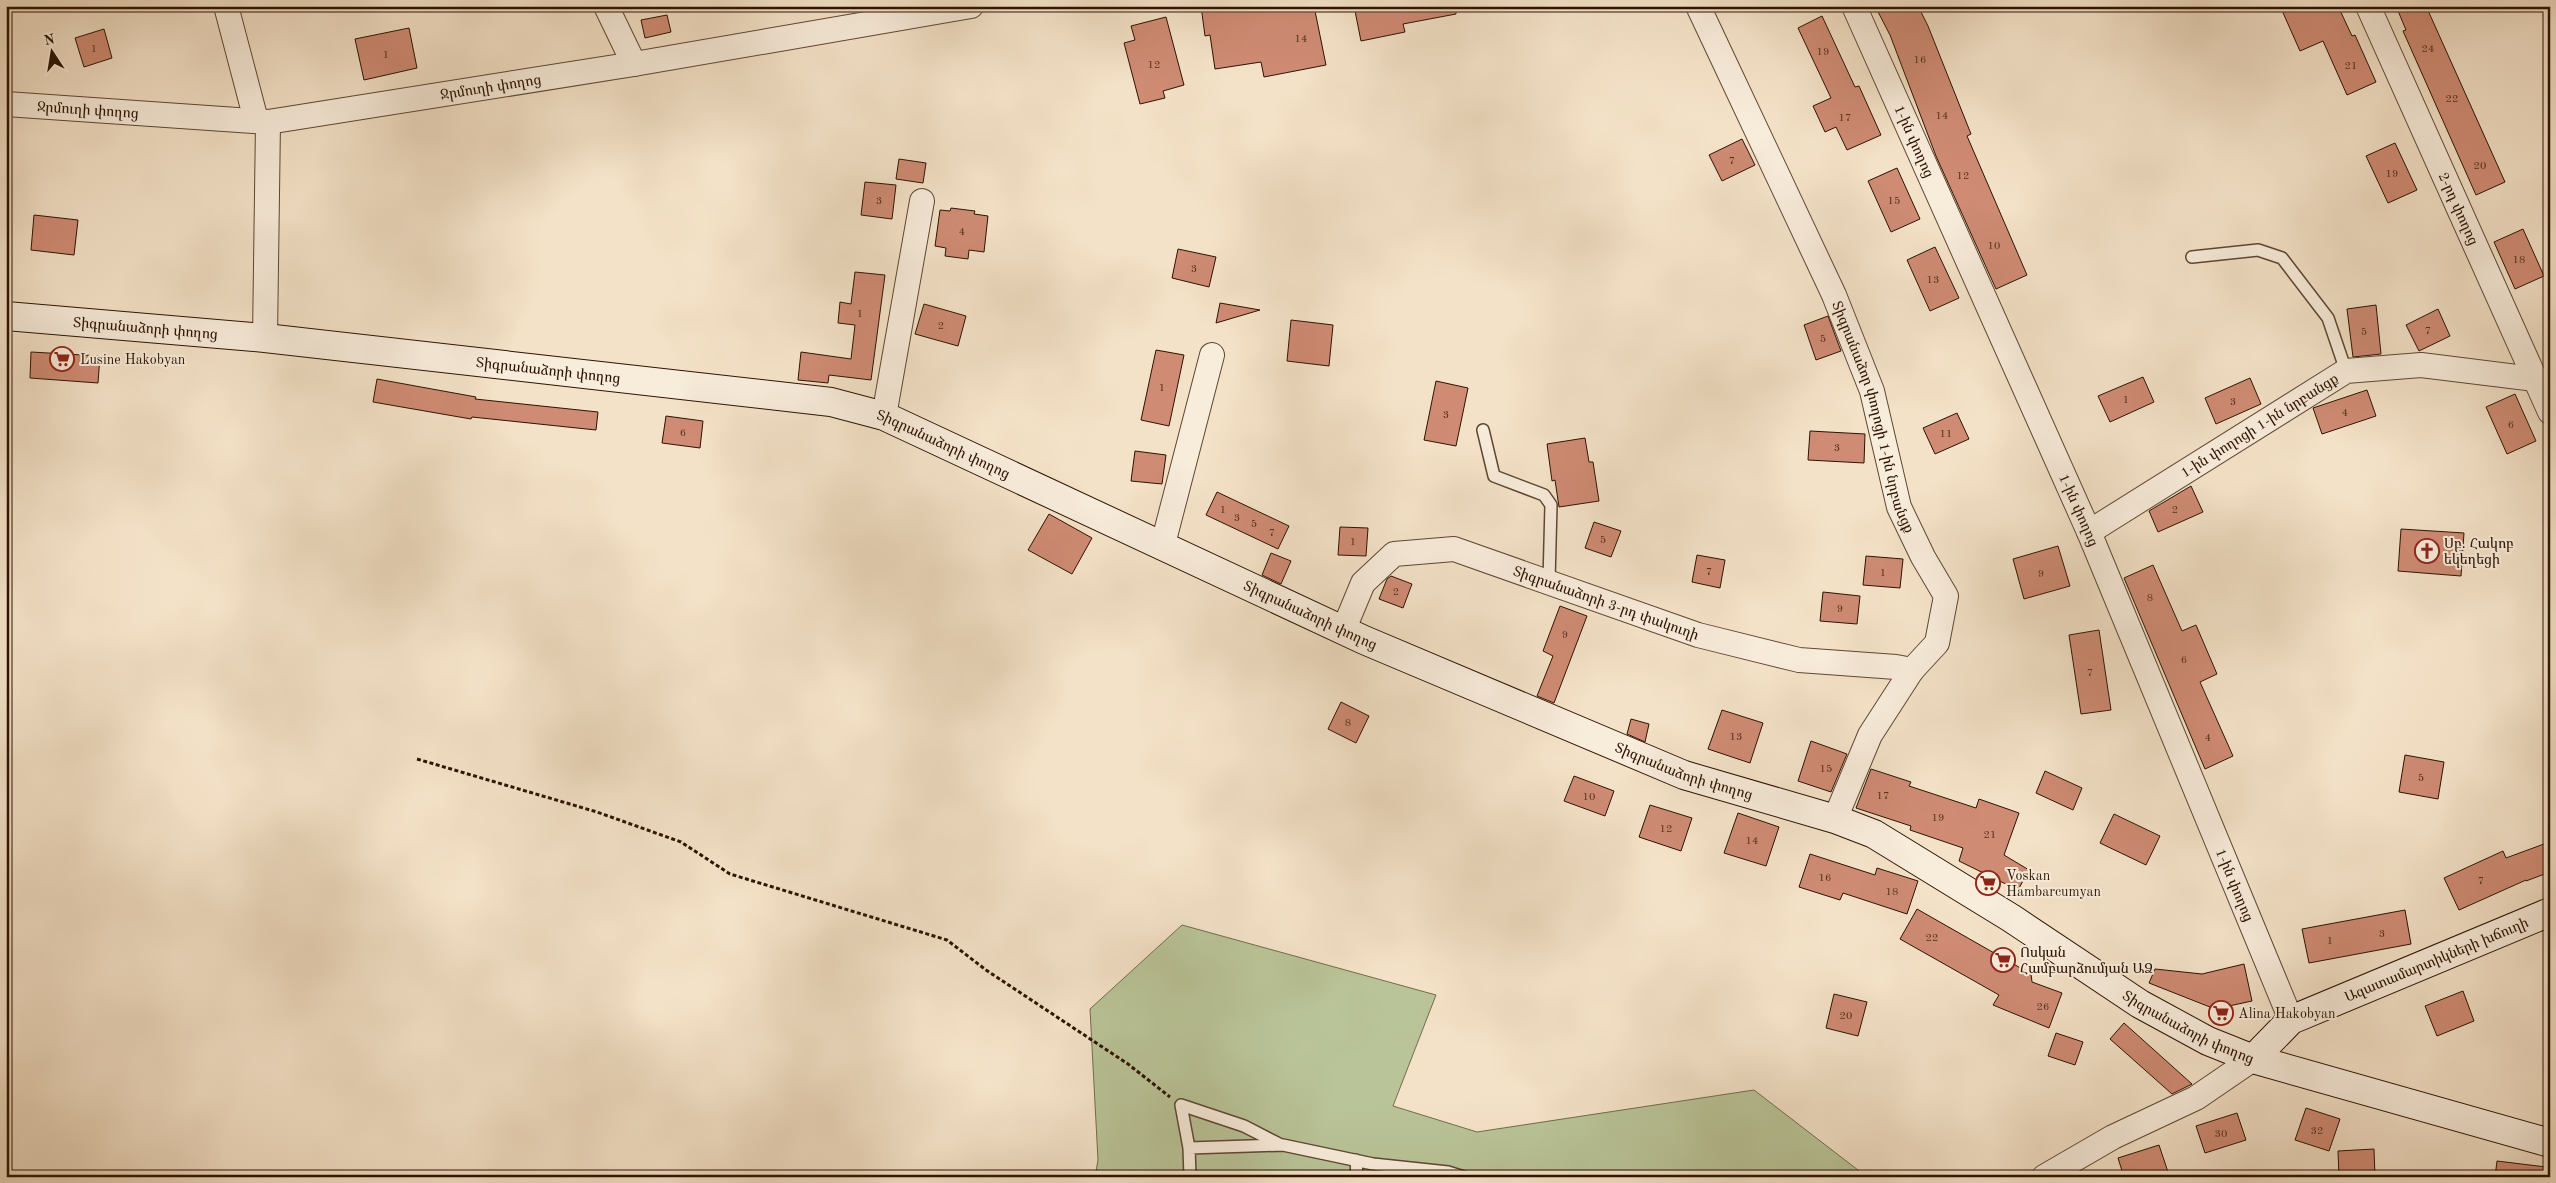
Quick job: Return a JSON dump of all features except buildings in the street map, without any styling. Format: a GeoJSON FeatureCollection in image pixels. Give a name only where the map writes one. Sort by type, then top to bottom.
{"type":"FeatureCollection","features":[{"type":"Feature","properties":{"kind":"main road","name":"Տիգրանաձորի փողոց"},"geometry":{"type":"LineString","coordinates":[[6,316],[265,338],[830,402],[884,416],[1163,544],[1343,631],[1684,775],[1835,819],[1874,834],[2011,918],[2140,1004],[2208,1041],[2253,1059],[2550,1143]]}},
{"type":"Feature","properties":{"kind":"main road","name":"Ազատամարտիկների խճուղի"},"geometry":{"type":"LineString","coordinates":[[2253,1059],[2291,1020],[2550,912]]}},
{"type":"Feature","properties":{"kind":"street"},"geometry":{"type":"LineString","coordinates":[[226,6],[262,121],[265,338]]}},
{"type":"Feature","properties":{"kind":"street"},"geometry":{"type":"LineString","coordinates":[[606,6],[634,64]]}},
{"type":"Feature","properties":{"kind":"street","name":"Ջրմուղի փողոց"},"geometry":{"type":"LineString","coordinates":[[6,104],[262,121],[634,64],[971,6]]}},
{"type":"Feature","properties":{"kind":"street","name":"Տիգրանաձոր փողոցի 1-ին նրբանցք"},"geometry":{"type":"LineString","coordinates":[[1698,6],[1834,296],[1872,390],[1899,507],[1923,557],[1946,596],[1937,643],[1912,670],[1870,734],[1835,819]]}},
{"type":"Feature","properties":{"kind":"street","name":"1-ին փողոց"},"geometry":{"type":"LineString","coordinates":[[1854,6],[2089,532],[2291,1020]]}},
{"type":"Feature","properties":{"kind":"street","name":"2-րդ փողոց"},"geometry":{"type":"LineString","coordinates":[[2368,6],[2542,380],[2550,412]]}},
{"type":"Feature","properties":{"kind":"street"},"geometry":{"type":"LineString","coordinates":[[884,416],[922,201]]}},
{"type":"Feature","properties":{"kind":"street"},"geometry":{"type":"LineString","coordinates":[[1163,544],[1212,355]]}},
{"type":"Feature","properties":{"kind":"street","name":"1-ին փողոցի 1-ին նրբանցք"},"geometry":{"type":"LineString","coordinates":[[2089,532],[2346,371],[2421,366],[2542,380]]}},
{"type":"Feature","properties":{"kind":"street","name":"Տիգրանաձորի 3-րդ փակուղի"},"geometry":{"type":"LineString","coordinates":[[1343,631],[1363,583],[1394,554],[1454,549],[1698,635],[1798,660],[1896,667],[1912,670]]}},
{"type":"Feature","properties":{"kind":"street"},"geometry":{"type":"LineString","coordinates":[[2044,1177],[2113,1137],[2196,1098],[2253,1059]]}},
{"type":"Feature","properties":{"kind":"lane"},"geometry":{"type":"LineString","coordinates":[[2192,257],[2258,250],[2282,258],[2328,318],[2346,371]]}},
{"type":"Feature","properties":{"kind":"lane"},"geometry":{"type":"LineString","coordinates":[[1483,430],[1494,476],[1544,495],[1551,505],[1549,581]]}},
{"type":"Feature","properties":{"kind":"lane"},"geometry":{"type":"LineString","coordinates":[[1190,1177],[1189,1148],[1181,1105],[1244,1126],[1283,1145]]}},
{"type":"Feature","properties":{"kind":"lane"},"geometry":{"type":"LineString","coordinates":[[1189,1148],[1283,1145],[1356,1160],[1448,1172],[1464,1177]]}},
{"type":"Feature","properties":{"kind":"lane"},"geometry":{"type":"LineString","coordinates":[[1356,1160],[1357,1177]]}},
{"type":"Feature","properties":{"kind":"path"},"geometry":{"type":"LineString","coordinates":[[417,760],[597,812],[681,842],[730,874],[948,940],[986,970],[1128,1064],[1181,1105]]}},
{"type":"Feature","properties":{"kind":"green space"},"geometry":{"type":"Polygon","coordinates":[[[1182,925],[1436,995],[1393,1106],[1477,1132],[1754,1090],[1867,1177],[1095,1177],[1098,1160],[1090,1009],[1182,925]]]}},
{"type":"Feature","properties":{"kind":"place","name":"Lusine Hakobyan"},"geometry":{"type":"Point","coordinates":[62,359]}},
{"type":"Feature","properties":{"kind":"place","name":"Սբ. Հակոբ եկեղեցի"},"geometry":{"type":"Point","coordinates":[2427,551]}},
{"type":"Feature","properties":{"kind":"place","name":"Voskan Hambarcumyan"},"geometry":{"type":"Point","coordinates":[1988,883]}},
{"type":"Feature","properties":{"kind":"place","name":"Ոսկան Համբարձումյան ԱՁ"},"geometry":{"type":"Point","coordinates":[2003,960]}},
{"type":"Feature","properties":{"kind":"place","name":"Alina Hakobyan"},"geometry":{"type":"Point","coordinates":[2221,1013]}}]}
